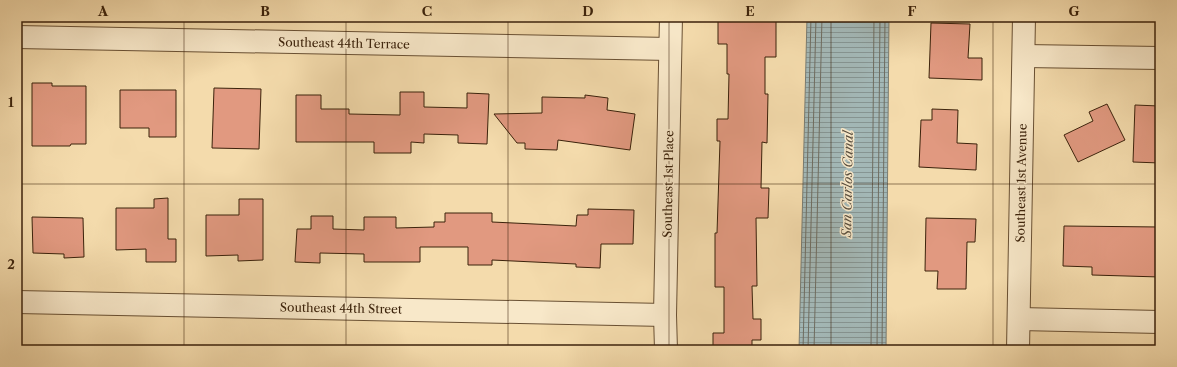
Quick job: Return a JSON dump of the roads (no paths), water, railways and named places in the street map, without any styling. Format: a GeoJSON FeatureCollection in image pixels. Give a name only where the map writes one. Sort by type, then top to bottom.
{"type":"FeatureCollection","features":[{"type":"Feature","properties":{"kind":"street","name":"Southeast 1st Place"},"geometry":{"type":"LineString","coordinates":[[666,350],[665,315],[671,17]]}},
{"type":"Feature","properties":{"kind":"street","name":"Southeast 1st Avenue"},"geometry":{"type":"LineString","coordinates":[[1018,350],[1024,17]]}},
{"type":"Feature","properties":{"kind":"street","name":"Southeast 44th Terrace"},"geometry":{"type":"LineString","coordinates":[[17,37],[670,50]]}},
{"type":"Feature","properties":{"kind":"street"},"geometry":{"type":"LineString","coordinates":[[1024,56],[1160,58]]}},
{"type":"Feature","properties":{"kind":"street","name":"Southeast 44th Street"},"geometry":{"type":"LineString","coordinates":[[17,302],[665,315]]}},
{"type":"Feature","properties":{"kind":"street"},"geometry":{"type":"LineString","coordinates":[[1019,320],[1160,322]]}},
{"type":"Feature","properties":{"kind":"water","name":"San Carlos Canal"},"geometry":{"type":"Polygon","coordinates":[[[807,17],[889,17],[886,350],[799,350],[807,17]]]}}]}
